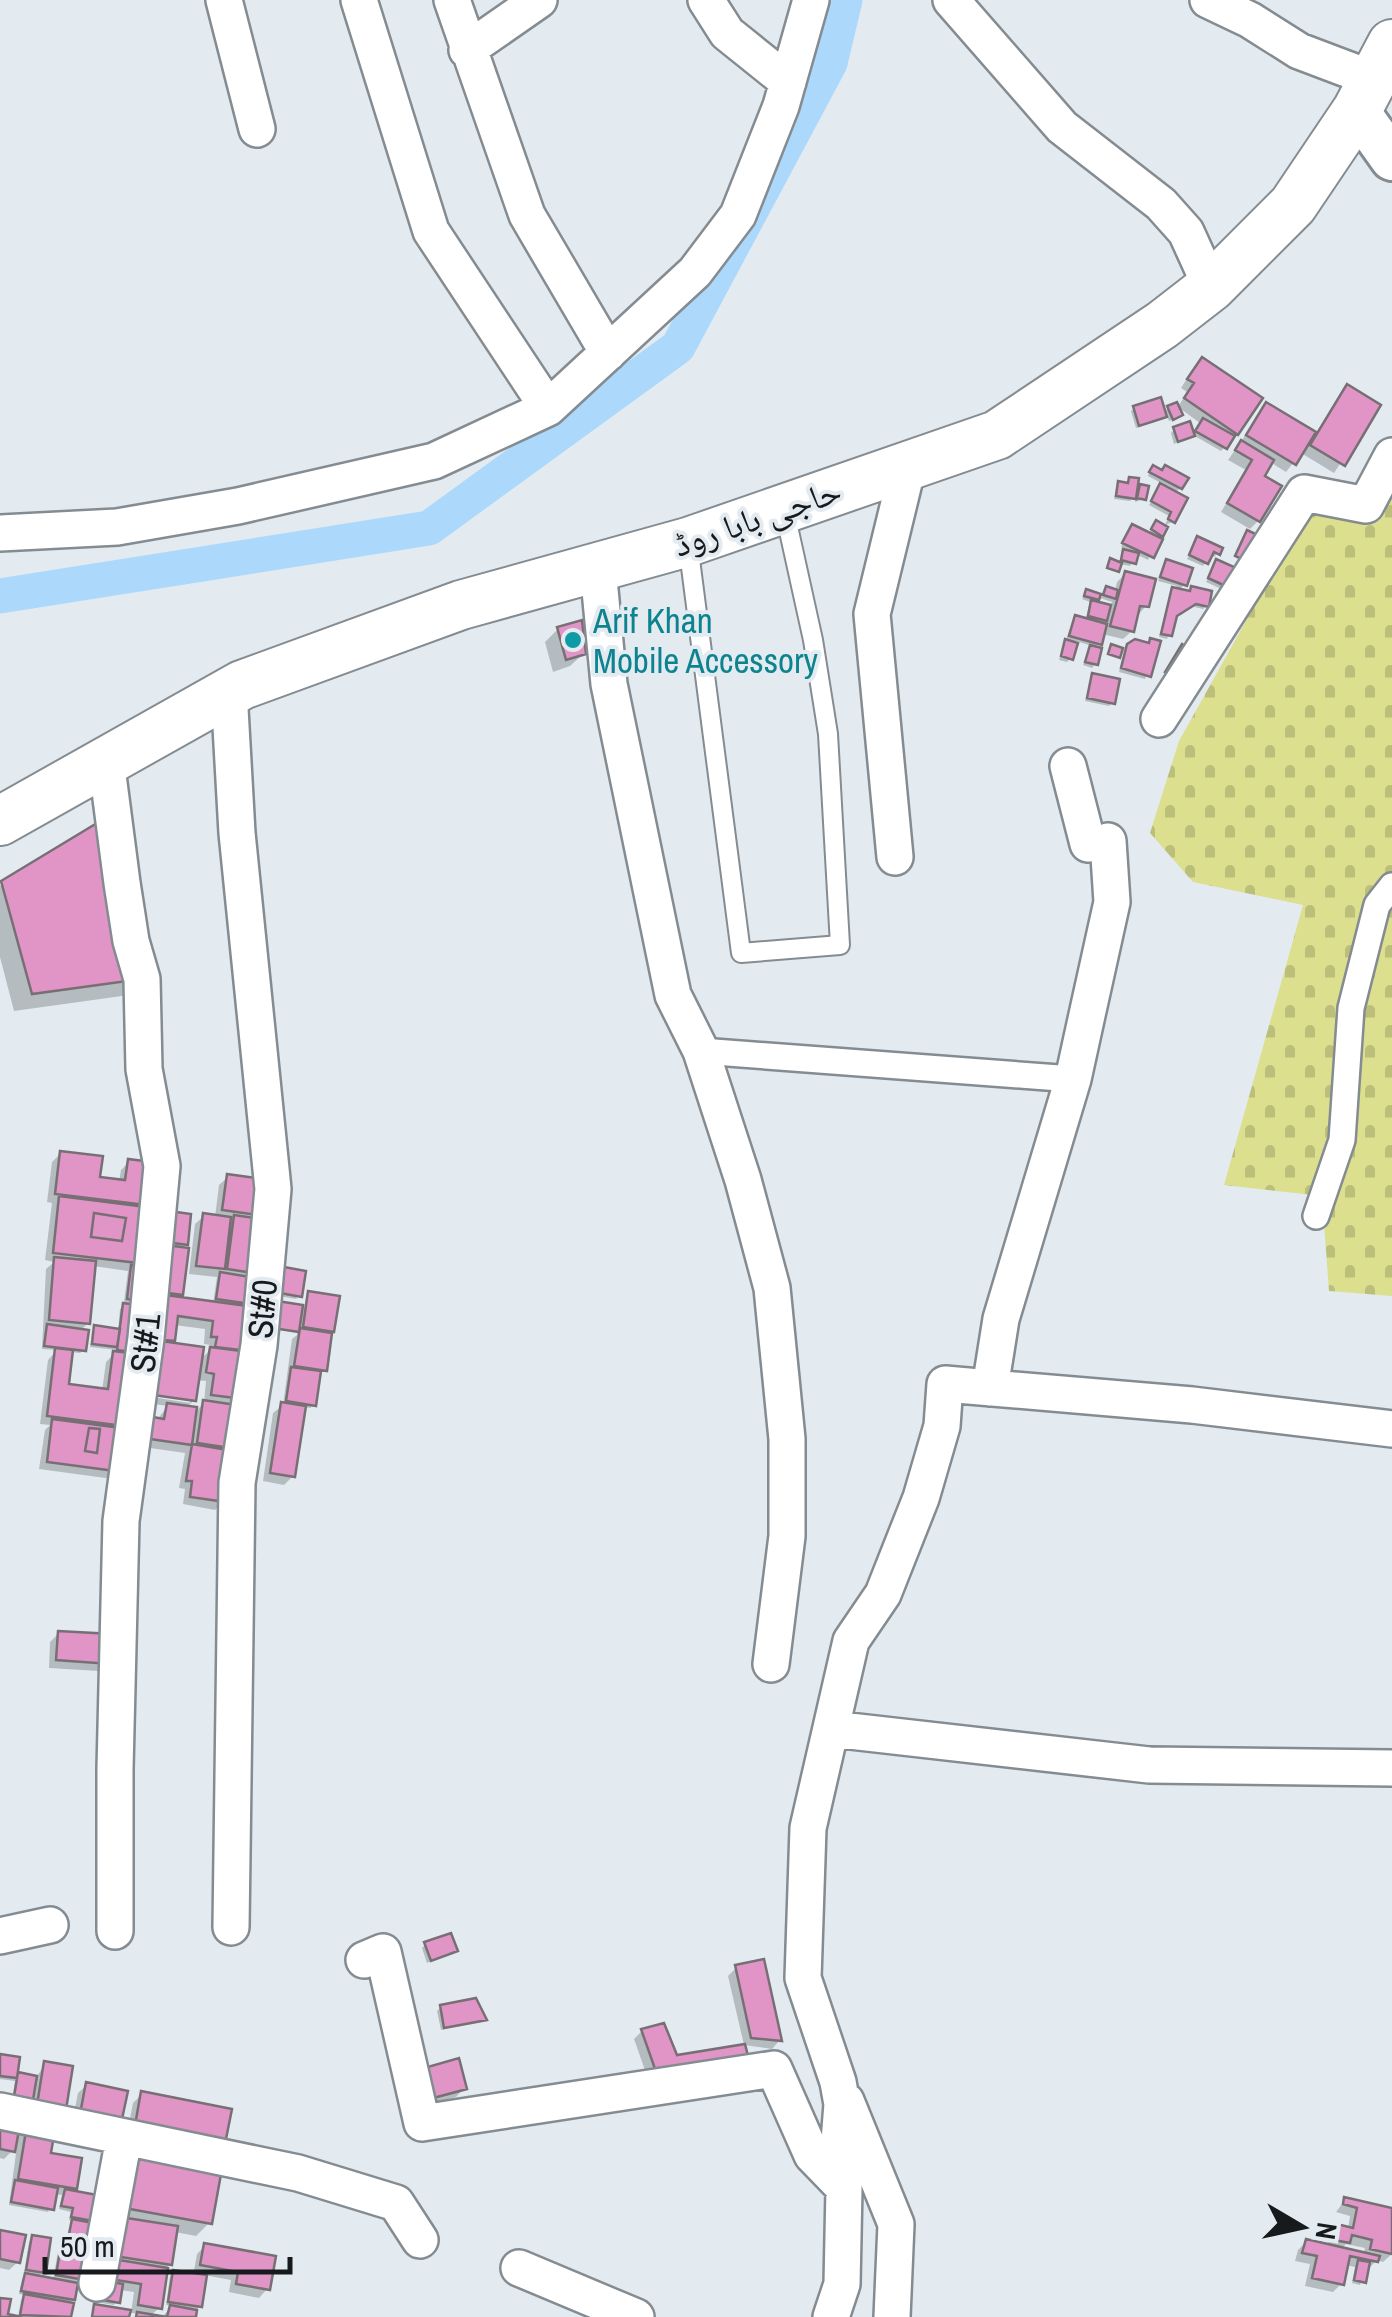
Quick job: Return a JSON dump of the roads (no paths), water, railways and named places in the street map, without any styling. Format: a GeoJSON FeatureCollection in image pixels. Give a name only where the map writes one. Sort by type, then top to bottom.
{"type":"FeatureCollection","features":[{"type":"Feature","properties":{"kind":"main road","name":"حاجی بابا روڈ"},"geometry":{"type":"LineString","coordinates":[[0,821],[230,691],[462,605],[688,542],[998,435],[1211,288],[1293,205],[1374,78]]}},
{"type":"Feature","properties":{"kind":"street"},"geometry":{"type":"LineString","coordinates":[[224,0],[257,129]]}},
{"type":"Feature","properties":{"kind":"street"},"geometry":{"type":"LineString","coordinates":[[359,0],[430,231],[548,408]]}},
{"type":"Feature","properties":{"kind":"street"},"geometry":{"type":"LineString","coordinates":[[452,0],[526,215],[608,354]]}},
{"type":"Feature","properties":{"kind":"street"},"geometry":{"type":"LineString","coordinates":[[467,50],[539,0]]}},
{"type":"Feature","properties":{"kind":"street"},"geometry":{"type":"LineString","coordinates":[[706,0],[727,33],[788,82]]}},
{"type":"Feature","properties":{"kind":"street"},"geometry":{"type":"LineString","coordinates":[[0,533],[117,526],[238,506],[434,461],[548,408],[696,272],[738,215],[788,82],[811,0]]}},
{"type":"Feature","properties":{"kind":"street"},"geometry":{"type":"LineString","coordinates":[[951,0],[1062,128],[1174,218],[1186,232],[1211,288]]}},
{"type":"Feature","properties":{"kind":"street"},"geometry":{"type":"LineString","coordinates":[[1208,0],[1300,50],[1374,78],[1392,159]]}},
{"type":"Feature","properties":{"kind":"street"},"geometry":{"type":"LineString","coordinates":[[1159,720],[1304,493],[1366,504],[1392,456]]}},
{"type":"Feature","properties":{"kind":"street"},"geometry":{"type":"LineString","coordinates":[[895,857],[872,614],[908,466]]}},
{"type":"Feature","properties":{"kind":"street"},"geometry":{"type":"LineString","coordinates":[[598,569],[609,684],[673,995],[702,1051],[772,1288],[787,1439],[787,1536],[771,1664]]}},
{"type":"Feature","properties":{"kind":"street","name":"St#0"},"geometry":{"type":"LineString","coordinates":[[230,691],[237,833],[273,1189],[259,1345],[237,1483],[231,1927]]}},
{"type":"Feature","properties":{"kind":"street","name":"St#1"},"geometry":{"type":"LineString","coordinates":[[106,760],[125,902],[142,980],[144,1069],[162,1166],[142,1372],[121,1521],[114,1769],[116,1930]]}},
{"type":"Feature","properties":{"kind":"street"},"geometry":{"type":"LineString","coordinates":[[990,1388],[1001,1318],[1073,1080],[1112,902],[1098,843],[1068,766]]}},
{"type":"Feature","properties":{"kind":"street"},"geometry":{"type":"LineString","coordinates":[[1316,1216],[1342,1140],[1351,1008],[1377,904],[1392,886]]}},
{"type":"Feature","properties":{"kind":"street"},"geometry":{"type":"LineString","coordinates":[[702,1051],[1073,1080]]}},
{"type":"Feature","properties":{"kind":"street"},"geometry":{"type":"LineString","coordinates":[[892,2317],[896,2224],[838,2082],[803,1978],[808,1828],[851,1641],[882,1594],[922,1498],[942,1426],[944,1384],[1192,1405],[1392,1430]]}},
{"type":"Feature","properties":{"kind":"street"},"geometry":{"type":"LineString","coordinates":[[832,1729],[1149,1765],[1392,1768]]}},
{"type":"Feature","properties":{"kind":"street"},"geometry":{"type":"LineString","coordinates":[[0,1936],[50,1925]]}},
{"type":"Feature","properties":{"kind":"street"},"geometry":{"type":"LineString","coordinates":[[364,1960],[383,1952],[422,2123],[774,2068],[812,2155],[844,2188]]}},
{"type":"Feature","properties":{"kind":"street"},"geometry":{"type":"LineString","coordinates":[[830,2317],[842,2284],[844,2188],[838,2082]]}},
{"type":"Feature","properties":{"kind":"street"},"geometry":{"type":"LineString","coordinates":[[0,2111],[298,2173],[396,2203],[420,2240]]}},
{"type":"Feature","properties":{"kind":"street"},"geometry":{"type":"LineString","coordinates":[[97,2282],[124,2138]]}},
{"type":"Feature","properties":{"kind":"street"},"geometry":{"type":"LineString","coordinates":[[519,2268],[636,2317]]}},
{"type":"Feature","properties":{"kind":"lane"},"geometry":{"type":"LineString","coordinates":[[688,542],[741,953],[840,945],[828,734],[813,640],[784,507]]}},
{"type":"Feature","properties":{"kind":"waterway"},"geometry":{"type":"LineString","coordinates":[[0,596],[429,528],[678,347],[830,63],[845,0]]}},
{"type":"Feature","properties":{"kind":"place","name":"Arif Khan Mobile Accessory"},"geometry":{"type":"Point","coordinates":[573,640]}}]}
